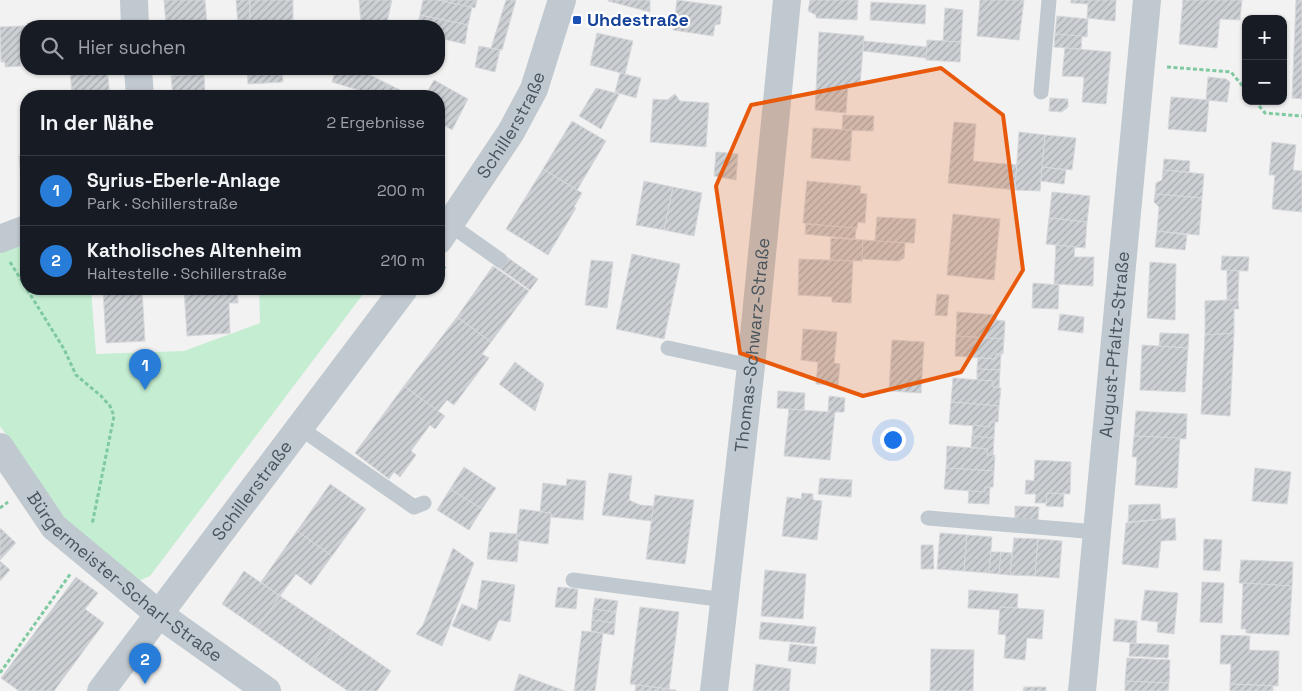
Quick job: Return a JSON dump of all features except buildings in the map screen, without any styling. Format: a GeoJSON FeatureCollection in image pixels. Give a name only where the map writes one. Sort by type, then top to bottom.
{"type":"FeatureCollection","features":[{"type":"Feature","properties":{"kind":"street"},"geometry":{"type":"LineString","coordinates":[[134,0],[135,20]]}},
{"type":"Feature","properties":{"kind":"street","name":"Schillerstraße"},"geometry":{"type":"LineString","coordinates":[[445,231],[512,132],[534,89],[562,0]]}},
{"type":"Feature","properties":{"kind":"street","name":"Thomas-Schwarz-Straße"},"geometry":{"type":"LineString","coordinates":[[714,691],[751,366],[788,0]]}},
{"type":"Feature","properties":{"kind":"street","name":"August-Pfaltz-Straße"},"geometry":{"type":"LineString","coordinates":[[1082,691],[1147,0]]}},
{"type":"Feature","properties":{"kind":"street"},"geometry":{"type":"LineString","coordinates":[[138,75],[140,90]]}},
{"type":"Feature","properties":{"kind":"street"},"geometry":{"type":"LineString","coordinates":[[2,246],[20,233]]}},
{"type":"Feature","properties":{"kind":"street","name":"Schillerstraße"},"geometry":{"type":"LineString","coordinates":[[101,691],[400,295]]}},
{"type":"Feature","properties":{"kind":"street","name":"Bürgermeister-Scharl-Straße"},"geometry":{"type":"LineString","coordinates":[[0,447],[54,527],[160,614],[267,691]]}},
{"type":"Feature","properties":{"kind":"lane"},"geometry":{"type":"LineString","coordinates":[[1041,92],[1049,0]]}},
{"type":"Feature","properties":{"kind":"lane"},"geometry":{"type":"LineString","coordinates":[[445,232],[500,260]]}},
{"type":"Feature","properties":{"kind":"lane"},"geometry":{"type":"LineString","coordinates":[[668,348],[751,366]]}},
{"type":"Feature","properties":{"kind":"lane"},"geometry":{"type":"LineString","coordinates":[[300,428],[414,507],[424,503]]}},
{"type":"Feature","properties":{"kind":"lane"},"geometry":{"type":"LineString","coordinates":[[928,518],[1098,532]]}},
{"type":"Feature","properties":{"kind":"lane"},"geometry":{"type":"LineString","coordinates":[[573,580],[725,600]]}},
{"type":"Feature","properties":{"kind":"path"},"geometry":{"type":"LineString","coordinates":[[1141,65],[1231,72],[1242,85]]}},
{"type":"Feature","properties":{"kind":"path"},"geometry":{"type":"LineString","coordinates":[[1258,105],[1265,113],[1302,116]]}},
{"type":"Feature","properties":{"kind":"path"},"geometry":{"type":"LineString","coordinates":[[2,246],[20,276]]}},
{"type":"Feature","properties":{"kind":"path"},"geometry":{"type":"LineString","coordinates":[[0,673],[85,553],[100,493],[114,416],[110,406],[101,396],[76,375],[64,349],[31,295]]}},
{"type":"Feature","properties":{"kind":"highlighted area"},"geometry":{"type":"Polygon","coordinates":[[[941,68],[1003,115],[1023,270],[961,372],[863,396],[740,353],[716,186],[751,105],[941,68]]]}},
{"type":"Feature","properties":{"kind":"green space"},"geometry":{"type":"Polygon","coordinates":[[[20,244],[20,295],[91,295],[96,354],[184,351],[260,323],[259,295],[362,295],[150,576],[136,582],[65,521],[0,426],[0,251],[20,244]]]}},
{"type":"Feature","properties":{"kind":"place","name":"Uhdestraße"},"geometry":{"type":"Point","coordinates":[577,20]}},
{"type":"Feature","properties":{"kind":"place","name":"Syrius-Eberle-Anlage"},"geometry":{"type":"Point","coordinates":[145,390]}},
{"type":"Feature","properties":{"kind":"place","name":"Katholisches Altenheim"},"geometry":{"type":"Point","coordinates":[145,684]}}]}
